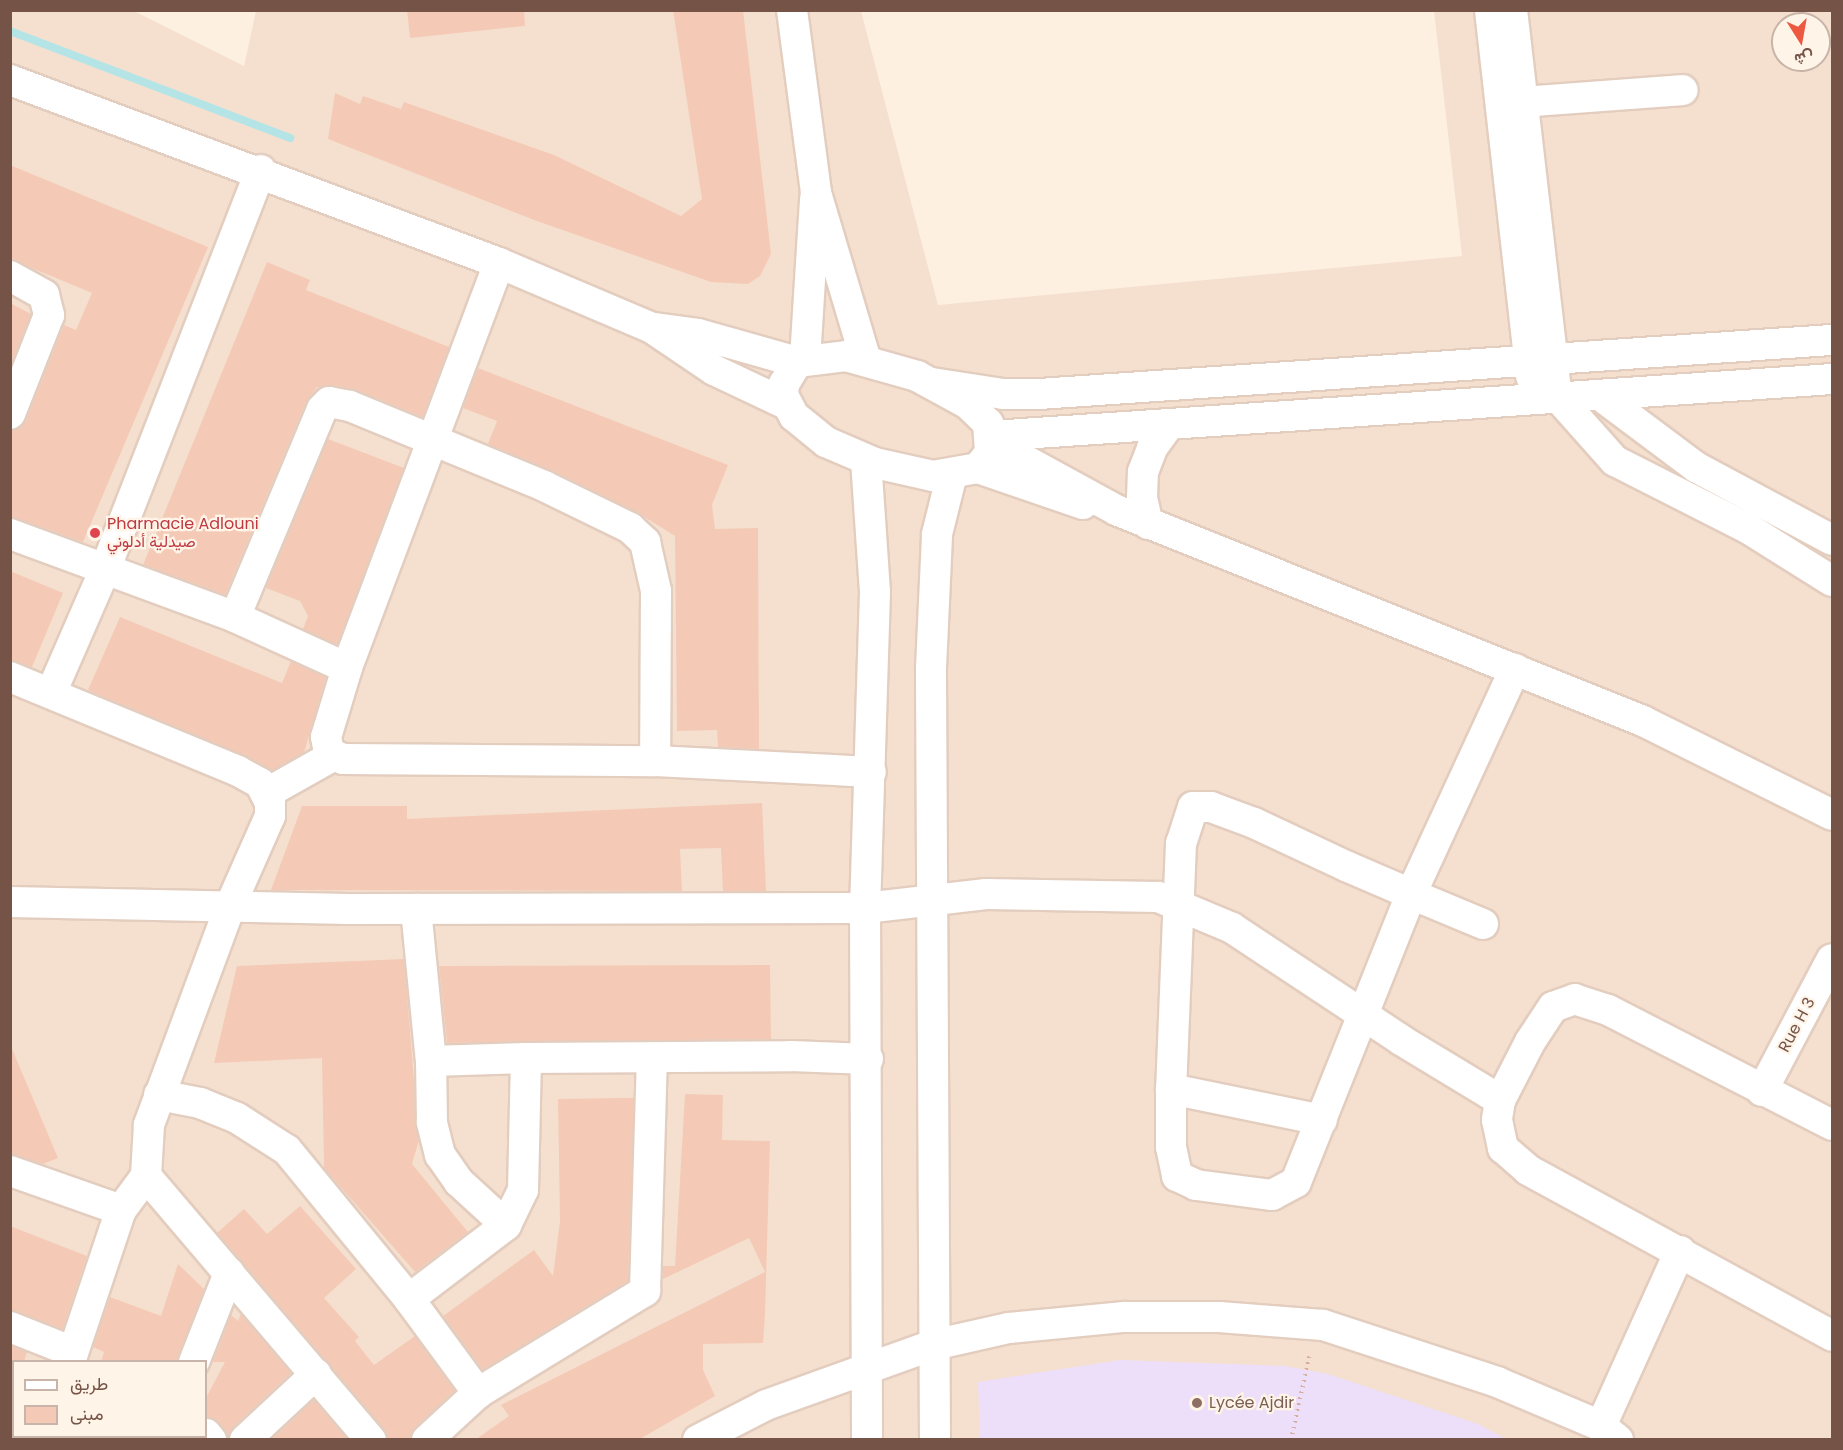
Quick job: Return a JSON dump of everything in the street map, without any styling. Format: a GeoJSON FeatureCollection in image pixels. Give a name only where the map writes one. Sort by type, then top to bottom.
{"type":"FeatureCollection","features":[{"type":"Feature","properties":{"kind":"street"},"geometry":{"type":"LineString","coordinates":[[792,10],[816,193],[866,361]]}},
{"type":"Feature","properties":{"kind":"street"},"geometry":{"type":"LineString","coordinates":[[1490,10],[1541,359]]}},
{"type":"Feature","properties":{"kind":"street"},"geometry":{"type":"LineString","coordinates":[[1512,10],[1545,397],[1615,461],[1749,529],[1833,581]]}},
{"type":"Feature","properties":{"kind":"street"},"geometry":{"type":"LineString","coordinates":[[10,80],[261,170],[499,263],[652,328],[714,370],[786,404],[826,442],[866,460],[933,476],[965,471],[1116,510]]}},
{"type":"Feature","properties":{"kind":"street"},"geometry":{"type":"LineString","coordinates":[[1521,102],[1683,90]]}},
{"type":"Feature","properties":{"kind":"street"},"geometry":{"type":"LineString","coordinates":[[51,693],[106,567],[261,170]]}},
{"type":"Feature","properties":{"kind":"street"},"geometry":{"type":"LineString","coordinates":[[786,404],[784,384],[801,360],[816,193]]}},
{"type":"Feature","properties":{"kind":"street"},"geometry":{"type":"LineString","coordinates":[[331,757],[326,737],[347,668],[499,263]]}},
{"type":"Feature","properties":{"kind":"street"},"geometry":{"type":"LineString","coordinates":[[10,276],[44,295],[49,315],[10,414]]}},
{"type":"Feature","properties":{"kind":"street"},"geometry":{"type":"LineString","coordinates":[[652,328],[699,334],[801,360],[846,356],[932,383],[967,390],[1040,394],[1833,340]]}},
{"type":"Feature","properties":{"kind":"street"},"geometry":{"type":"LineString","coordinates":[[935,1440],[930,901],[934,593],[937,534],[965,471],[992,439],[1545,397],[1601,396],[1833,380]]}},
{"type":"Feature","properties":{"kind":"street"},"geometry":{"type":"LineString","coordinates":[[932,383],[981,415],[992,439],[1116,510],[1643,722],[1833,815]]}},
{"type":"Feature","properties":{"kind":"street"},"geometry":{"type":"LineString","coordinates":[[1601,396],[1696,467],[1833,540]]}},
{"type":"Feature","properties":{"kind":"street"},"geometry":{"type":"LineString","coordinates":[[235,617],[322,409],[329,402],[435,438],[630,528],[645,542],[656,591],[655,761]]}},
{"type":"Feature","properties":{"kind":"street"},"geometry":{"type":"LineString","coordinates":[[1148,524],[1142,498],[1143,472],[1152,448],[1167,427]]}},
{"type":"Feature","properties":{"kind":"street"},"geometry":{"type":"LineString","coordinates":[[866,460],[875,592],[865,908],[868,1059],[867,1440]]}},
{"type":"Feature","properties":{"kind":"street"},"geometry":{"type":"LineString","coordinates":[[10,534],[106,567],[235,617],[347,668]]}},
{"type":"Feature","properties":{"kind":"street"},"geometry":{"type":"LineString","coordinates":[[1483,924],[1411,894],[1254,823],[1201,805],[1187,814],[1184,828],[1182,905],[1171,1089],[1174,1170],[1196,1185],[1272,1195],[1285,1191],[1305,1168],[1362,1014],[1411,894],[1515,669]]}},
{"type":"Feature","properties":{"kind":"street"},"geometry":{"type":"LineString","coordinates":[[10,677],[238,771],[260,783],[267,793],[270,816],[266,831],[231,904],[148,1125],[146,1176],[121,1210],[71,1357],[10,1327]]}},
{"type":"Feature","properties":{"kind":"street"},"geometry":{"type":"LineString","coordinates":[[267,793],[331,757],[655,761],[871,772]]}},
{"type":"Feature","properties":{"kind":"street"},"geometry":{"type":"LineString","coordinates":[[10,902],[231,904],[416,909],[865,908],[930,901],[1075,892],[1158,897],[1182,905],[1232,928],[1362,1014],[1500,1100]]}},
{"type":"Feature","properties":{"kind":"street"},"geometry":{"type":"LineString","coordinates":[[416,909],[431,1061],[432,1122],[440,1155],[459,1182],[506,1225]]}},
{"type":"Feature","properties":{"kind":"street","name":"Rue H 3"},"geometry":{"type":"LineString","coordinates":[[1762,1091],[1833,959]]}},
{"type":"Feature","properties":{"kind":"street"},"geometry":{"type":"LineString","coordinates":[[1833,1125],[1762,1091],[1608,1010],[1575,999],[1553,1007],[1500,1100],[1498,1135],[1513,1159],[1833,1336]]}},
{"type":"Feature","properties":{"kind":"street"},"geometry":{"type":"LineString","coordinates":[[431,1061],[526,1058],[868,1059]]}},
{"type":"Feature","properties":{"kind":"street"},"geometry":{"type":"LineString","coordinates":[[409,1299],[506,1225],[523,1190],[526,1058]]}},
{"type":"Feature","properties":{"kind":"street"},"geometry":{"type":"LineString","coordinates":[[427,1440],[478,1393],[645,1291],[652,1060]]}},
{"type":"Feature","properties":{"kind":"street"},"geometry":{"type":"LineString","coordinates":[[1171,1089],[1322,1120]]}},
{"type":"Feature","properties":{"kind":"street"},"geometry":{"type":"LineString","coordinates":[[159,1095],[200,1103],[237,1118],[287,1150],[409,1299],[478,1393]]}},
{"type":"Feature","properties":{"kind":"street"},"geometry":{"type":"LineString","coordinates":[[10,1172],[121,1210]]}},
{"type":"Feature","properties":{"kind":"street"},"geometry":{"type":"LineString","coordinates":[[146,1176],[371,1440]]}},
{"type":"Feature","properties":{"kind":"street"},"geometry":{"type":"LineString","coordinates":[[698,1440],[766,1405],[933,1345],[1009,1328],[1124,1317],[1219,1317],[1323,1325],[1497,1382],[1610,1433],[1680,1251]]}},
{"type":"Feature","properties":{"kind":"street"},"geometry":{"type":"LineString","coordinates":[[195,1360],[229,1273]]}},
{"type":"Feature","properties":{"kind":"street"},"geometry":{"type":"LineString","coordinates":[[245,1440],[316,1374]]}},
{"type":"Feature","properties":{"kind":"path"},"geometry":{"type":"LineString","coordinates":[[1291,1440],[1304,1364],[1323,1325]]}},
{"type":"Feature","properties":{"kind":"shaded area"},"geometry":{"type":"Polygon","coordinates":[[[10,11],[134,11],[244,66],[256,11],[861,11],[938,305],[1462,256],[1434,11],[1832,11],[1832,1439],[11,1439],[10,11]]]}},
{"type":"Feature","properties":{"kind":"shaded area","name":"Lycée Ajdir"},"geometry":{"type":"Polygon","coordinates":[[[1120,1360],[1285,1366],[1328,1374],[1478,1424],[1506,1439],[980,1439],[978,1382],[1120,1360]]]}},
{"type":"Feature","properties":{"kind":"building"},"geometry":{"type":"Polygon","coordinates":[[[407,10],[524,10],[525,26],[410,38],[407,10]]]}},
{"type":"Feature","properties":{"kind":"building"},"geometry":{"type":"Polygon","coordinates":[[[673,10],[743,10],[771,254],[760,276],[748,284],[711,282],[534,220],[328,139],[335,93],[360,104],[363,96],[401,109],[404,102],[554,155],[681,216],[702,199],[673,10]]]}},
{"type":"Feature","properties":{"kind":"building"},"geometry":{"type":"Polygon","coordinates":[[[10,165],[208,247],[83,542],[10,516],[10,431],[26,421],[64,325],[76,330],[92,293],[10,259],[10,165]]]}},
{"type":"Feature","properties":{"kind":"building"},"geometry":{"type":"Polygon","coordinates":[[[267,262],[310,280],[306,290],[449,347],[423,417],[353,389],[317,387],[306,402],[225,595],[143,565],[267,262]]]}},
{"type":"Feature","properties":{"kind":"building"},"geometry":{"type":"Polygon","coordinates":[[[10,303],[31,314],[10,366],[10,303]]]}},
{"type":"Feature","properties":{"kind":"building"},"geometry":{"type":"Polygon","coordinates":[[[478,368],[728,465],[712,505],[715,529],[758,528],[759,749],[718,747],[717,730],[677,731],[675,536],[638,513],[488,444],[497,421],[463,408],[478,368]]]}},
{"type":"Feature","properties":{"kind":"building"},"geometry":{"type":"Polygon","coordinates":[[[328,439],[404,468],[337,645],[303,629],[308,616],[300,601],[266,588],[328,439]]]}},
{"type":"Feature","properties":{"kind":"building"},"geometry":{"type":"Polygon","coordinates":[[[10,571],[63,593],[32,667],[10,660],[10,571]]]}},
{"type":"Feature","properties":{"kind":"building"},"geometry":{"type":"Polygon","coordinates":[[[120,617],[282,683],[291,661],[326,677],[304,753],[272,771],[88,690],[120,617]]]}},
{"type":"Feature","properties":{"kind":"building"},"geometry":{"type":"Polygon","coordinates":[[[762,803],[766,891],[723,891],[721,848],[680,849],[682,891],[271,890],[302,806],[407,806],[407,819],[762,803]]]}},
{"type":"Feature","properties":{"kind":"building"},"geometry":{"type":"Polygon","coordinates":[[[404,959],[419,1140],[412,1164],[468,1232],[415,1272],[324,1168],[322,1058],[214,1063],[237,966],[404,959]]]}},
{"type":"Feature","properties":{"kind":"building"},"geometry":{"type":"Polygon","coordinates":[[[770,965],[771,1039],[447,1043],[439,966],[770,965]]]}},
{"type":"Feature","properties":{"kind":"building"},"geometry":{"type":"Polygon","coordinates":[[[10,1044],[58,1158],[43,1164],[10,1154],[10,1044]]]}},
{"type":"Feature","properties":{"kind":"building"},"geometry":{"type":"Polygon","coordinates":[[[685,1094],[723,1095],[722,1140],[770,1141],[763,1343],[703,1344],[703,1370],[715,1396],[638,1440],[475,1440],[509,1416],[501,1405],[765,1272],[749,1238],[663,1279],[663,1266],[675,1266],[685,1094]]]}},
{"type":"Feature","properties":{"kind":"building"},"geometry":{"type":"Polygon","coordinates":[[[634,1098],[628,1281],[483,1370],[443,1316],[534,1250],[553,1276],[560,1221],[558,1099],[634,1098]]]}},
{"type":"Feature","properties":{"kind":"building"},"geometry":{"type":"Polygon","coordinates":[[[300,1206],[356,1269],[324,1298],[359,1337],[355,1341],[374,1365],[415,1336],[455,1391],[415,1427],[410,1440],[388,1440],[384,1429],[217,1233],[244,1209],[267,1234],[300,1206]]]}},
{"type":"Feature","properties":{"kind":"building"},"geometry":{"type":"Polygon","coordinates":[[[10,1226],[87,1256],[63,1329],[10,1310],[10,1226]]]}},
{"type":"Feature","properties":{"kind":"building"},"geometry":{"type":"Polygon","coordinates":[[[178,1264],[204,1289],[178,1360],[102,1360],[104,1352],[93,1347],[110,1297],[161,1316],[178,1264]]]}},
{"type":"Feature","properties":{"kind":"building"},"geometry":{"type":"Polygon","coordinates":[[[241,1314],[291,1373],[233,1427],[228,1439],[219,1423],[207,1417],[207,1396],[225,1362],[213,1362],[231,1315],[238,1321],[241,1314]]]}},
{"type":"Feature","properties":{"kind":"building"},"geometry":{"type":"Polygon","coordinates":[[[10,1346],[27,1352],[25,1360],[12,1360],[12,1392],[10,1346]]]}},
{"type":"Feature","properties":{"kind":"building"},"geometry":{"type":"Polygon","coordinates":[[[314,1400],[348,1440],[271,1440],[314,1400]]]}},
{"type":"Feature","properties":{"kind":"waterway"},"geometry":{"type":"LineString","coordinates":[[10,31],[290,138]]}},
{"type":"Feature","properties":{"kind":"place","name":"Pharmacie Adlouni صيدلية أدلوني"},"geometry":{"type":"Point","coordinates":[95,533]}},
{"type":"Feature","properties":{"kind":"place","name":"Lycée Ajdir"},"geometry":{"type":"Point","coordinates":[1197,1403]}}]}
